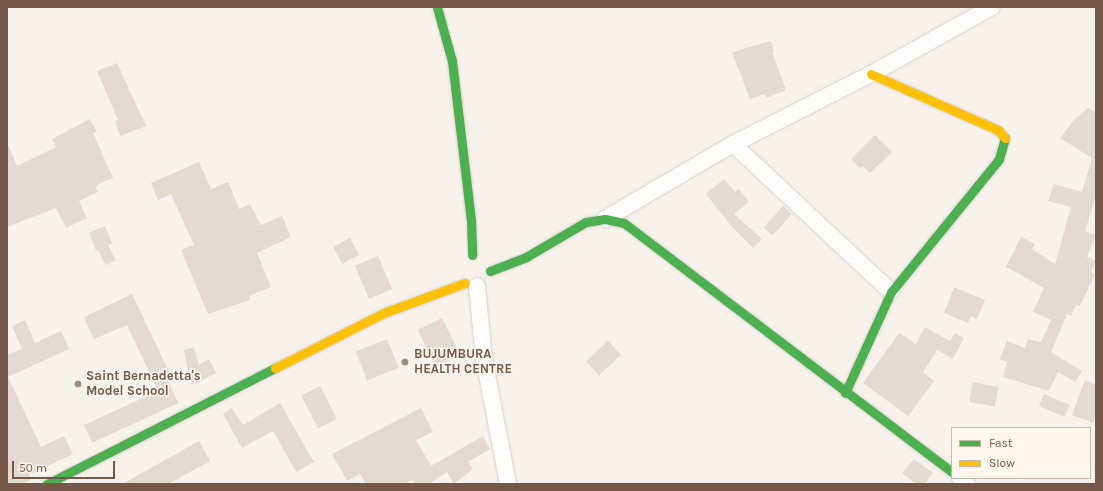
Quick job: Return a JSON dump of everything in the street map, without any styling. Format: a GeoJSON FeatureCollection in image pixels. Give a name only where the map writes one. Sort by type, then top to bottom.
{"type":"FeatureCollection","features":[{"type":"Feature","properties":{"kind":"street"},"geometry":{"type":"LineString","coordinates":[[437,7],[452,61],[471,220],[468,257],[484,259],[490,271]]}},
{"type":"Feature","properties":{"kind":"street"},"geometry":{"type":"LineString","coordinates":[[605,219],[733,144],[872,74],[992,7]]}},
{"type":"Feature","properties":{"kind":"street"},"geometry":{"type":"LineString","coordinates":[[845,393],[892,292],[999,158],[1005,138],[998,130],[872,74]]}},
{"type":"Feature","properties":{"kind":"street"},"geometry":{"type":"LineString","coordinates":[[733,144],[892,292]]}},
{"type":"Feature","properties":{"kind":"street"},"geometry":{"type":"LineString","coordinates":[[47,484],[386,312],[467,282],[486,281],[490,271],[526,257],[586,222],[605,219],[624,223],[845,393],[951,471]]}},
{"type":"Feature","properties":{"kind":"street"},"geometry":{"type":"LineString","coordinates":[[467,282],[484,358],[508,484]]}},
{"type":"Feature","properties":{"kind":"building"},"geometry":{"type":"Polygon","coordinates":[[[771,41],[774,52],[772,52],[786,90],[766,98],[765,94],[750,99],[732,52],[771,41]]]}},
{"type":"Feature","properties":{"kind":"building"},"geometry":{"type":"Polygon","coordinates":[[[117,63],[146,126],[120,136],[115,121],[118,120],[97,71],[117,63]]]}},
{"type":"Feature","properties":{"kind":"building"},"geometry":{"type":"Polygon","coordinates":[[[1088,108],[1096,112],[1096,195],[1085,231],[1096,235],[1087,257],[1096,261],[1091,272],[1095,274],[1080,306],[1076,305],[1071,316],[1067,314],[1051,352],[1082,371],[1075,382],[1058,372],[1049,391],[1003,377],[1007,362],[1000,359],[1007,341],[1025,348],[1028,339],[1041,342],[1051,320],[1033,312],[1044,288],[1006,267],[1021,237],[1035,244],[1032,249],[1055,264],[1071,207],[1048,201],[1054,184],[1082,192],[1092,158],[1060,138],[1075,119],[1088,108]]]}},
{"type":"Feature","properties":{"kind":"building"},"geometry":{"type":"Polygon","coordinates":[[[90,119],[97,132],[93,133],[113,178],[95,186],[98,192],[79,201],[87,218],[66,228],[56,208],[7,227],[7,142],[17,166],[56,147],[52,139],[90,119]]]}},
{"type":"Feature","properties":{"kind":"building"},"geometry":{"type":"Polygon","coordinates":[[[875,135],[892,152],[870,173],[863,166],[860,168],[851,159],[875,135]]]}},
{"type":"Feature","properties":{"kind":"building"},"geometry":{"type":"Polygon","coordinates":[[[199,162],[211,189],[228,182],[239,209],[250,204],[261,225],[282,216],[291,237],[257,253],[271,287],[249,296],[250,300],[208,314],[181,250],[194,245],[171,194],[158,200],[151,183],[199,162]]]}},
{"type":"Feature","properties":{"kind":"building"},"geometry":{"type":"Polygon","coordinates":[[[724,179],[735,192],[739,189],[749,202],[734,214],[762,239],[753,248],[733,228],[706,194],[724,179]]]}},
{"type":"Feature","properties":{"kind":"building"},"geometry":{"type":"Polygon","coordinates":[[[783,206],[792,214],[773,236],[764,228],[783,206]]]}},
{"type":"Feature","properties":{"kind":"building"},"geometry":{"type":"Polygon","coordinates":[[[105,226],[112,244],[108,245],[116,260],[106,265],[98,250],[96,251],[89,233],[105,226]]]}},
{"type":"Feature","properties":{"kind":"building"},"geometry":{"type":"Polygon","coordinates":[[[350,238],[359,255],[342,264],[333,247],[350,238]]]}},
{"type":"Feature","properties":{"kind":"building"},"geometry":{"type":"Polygon","coordinates":[[[378,256],[392,289],[369,299],[355,266],[378,256]]]}},
{"type":"Feature","properties":{"kind":"building"},"geometry":{"type":"Polygon","coordinates":[[[954,287],[985,300],[977,319],[971,316],[968,323],[944,313],[954,287]]]}},
{"type":"Feature","properties":{"kind":"building"},"geometry":{"type":"Polygon","coordinates":[[[132,294],[172,378],[168,380],[178,403],[92,443],[84,425],[158,391],[127,325],[94,339],[84,317],[132,294]]]}},
{"type":"Feature","properties":{"kind":"building"},"geometry":{"type":"Polygon","coordinates":[[[442,318],[460,355],[436,367],[418,330],[442,318]]]}},
{"type":"Feature","properties":{"kind":"building"},"geometry":{"type":"Polygon","coordinates":[[[25,320],[35,343],[61,331],[69,349],[8,377],[41,447],[64,436],[73,454],[29,475],[31,480],[22,484],[7,484],[7,355],[22,349],[12,326],[25,320]]]}},
{"type":"Feature","properties":{"kind":"building"},"geometry":{"type":"Polygon","coordinates":[[[925,327],[950,341],[955,333],[964,338],[953,359],[937,350],[923,372],[934,381],[908,416],[863,383],[899,333],[916,344],[925,327]]]}},
{"type":"Feature","properties":{"kind":"building"},"geometry":{"type":"Polygon","coordinates":[[[387,339],[399,368],[367,380],[355,352],[387,339]]]}},
{"type":"Feature","properties":{"kind":"building"},"geometry":{"type":"Polygon","coordinates":[[[608,341],[621,355],[599,375],[586,361],[608,341]]]}},
{"type":"Feature","properties":{"kind":"building"},"geometry":{"type":"Polygon","coordinates":[[[194,347],[199,365],[209,359],[216,373],[195,384],[188,371],[184,350],[194,347]]]}},
{"type":"Feature","properties":{"kind":"building"},"geometry":{"type":"Polygon","coordinates":[[[1085,380],[1096,385],[1096,415],[1093,423],[1072,415],[1085,380]]]}},
{"type":"Feature","properties":{"kind":"building"},"geometry":{"type":"Polygon","coordinates":[[[973,382],[999,387],[995,407],[969,402],[973,382]]]}},
{"type":"Feature","properties":{"kind":"building"},"geometry":{"type":"Polygon","coordinates":[[[320,386],[337,419],[318,429],[301,396],[320,386]]]}},
{"type":"Feature","properties":{"kind":"building"},"geometry":{"type":"Polygon","coordinates":[[[1044,394],[1070,405],[1065,417],[1039,406],[1044,394]]]}},
{"type":"Feature","properties":{"kind":"building"},"geometry":{"type":"Polygon","coordinates":[[[280,403],[314,462],[296,472],[273,431],[242,448],[223,414],[232,408],[243,425],[280,403]]]}},
{"type":"Feature","properties":{"kind":"building"},"geometry":{"type":"Polygon","coordinates":[[[421,408],[433,432],[416,440],[431,466],[483,436],[490,449],[468,462],[473,469],[454,484],[447,472],[429,484],[415,484],[412,480],[404,484],[366,484],[360,474],[347,481],[332,454],[421,408]]]}},
{"type":"Feature","properties":{"kind":"building"},"geometry":{"type":"Polygon","coordinates":[[[199,441],[210,461],[168,484],[122,484],[199,441]]]}},
{"type":"Feature","properties":{"kind":"building"},"geometry":{"type":"Polygon","coordinates":[[[914,459],[933,473],[925,484],[916,484],[902,473],[914,459]]]}},
{"type":"Feature","properties":{"kind":"traffic: fast"},"geometry":{"type":"LineString","coordinates":[[437,7],[452,61],[471,220],[472,255]]}},
{"type":"Feature","properties":{"kind":"traffic: fast"},"geometry":{"type":"LineString","coordinates":[[845,393],[891,292],[999,159],[1005,138]]}},
{"type":"Feature","properties":{"kind":"traffic: fast"},"geometry":{"type":"LineString","coordinates":[[490,271],[526,257],[586,222],[605,219],[624,223],[951,471]]}},
{"type":"Feature","properties":{"kind":"traffic: fast"},"geometry":{"type":"LineString","coordinates":[[47,484],[275,368]]}},
{"type":"Feature","properties":{"kind":"traffic: slow"},"geometry":{"type":"LineString","coordinates":[[871,74],[998,130],[1005,138]]}},
{"type":"Feature","properties":{"kind":"traffic: slow"},"geometry":{"type":"LineString","coordinates":[[275,368],[386,312],[465,283]]}},
{"type":"Feature","properties":{"kind":"place","name":"BUJUMBURA HEALTH CENTRE"},"geometry":{"type":"Point","coordinates":[405,362]}},
{"type":"Feature","properties":{"kind":"place","name":"Saint Bernadetta's Model School"},"geometry":{"type":"Point","coordinates":[78,384]}}]}
